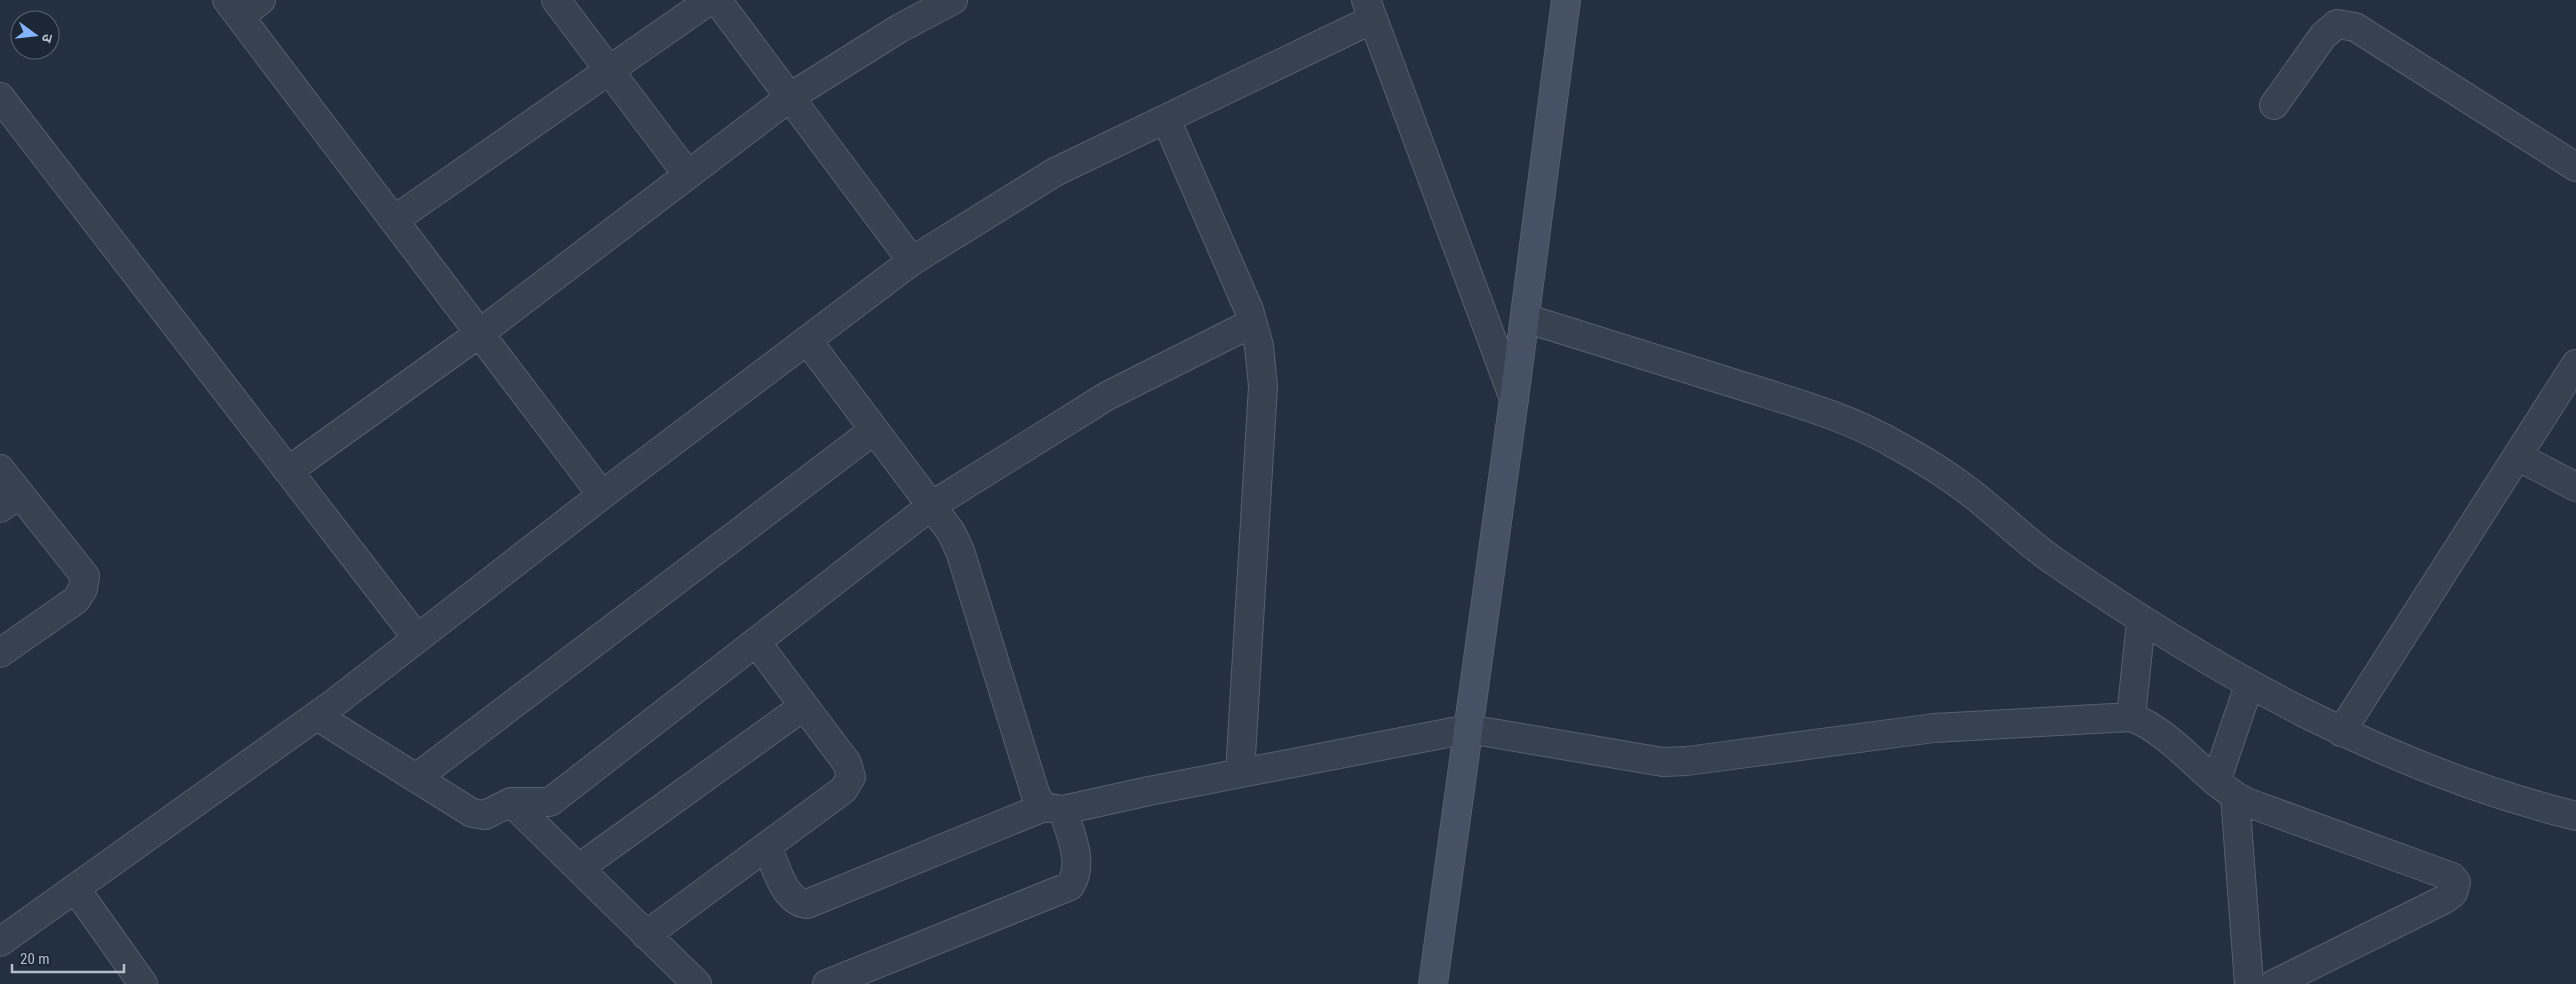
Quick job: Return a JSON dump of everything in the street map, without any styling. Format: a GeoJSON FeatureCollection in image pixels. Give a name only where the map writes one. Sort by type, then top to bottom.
{"type":"FeatureCollection","features":[{"type":"Feature","properties":{"kind":"main road"},"geometry":{"type":"LineString","coordinates":[[1433,984],[1525,318],[1566,0]]}},
{"type":"Feature","properties":{"kind":"street"},"geometry":{"type":"LineString","coordinates":[[261,0],[233,8],[602,495]]}},
{"type":"Feature","properties":{"kind":"street"},"geometry":{"type":"LineString","coordinates":[[556,0],[611,70],[688,175]]}},
{"type":"Feature","properties":{"kind":"street"},"geometry":{"type":"LineString","coordinates":[[394,220],[710,0]]}},
{"type":"Feature","properties":{"kind":"street"},"geometry":{"type":"LineString","coordinates":[[717,0],[912,261]]}},
{"type":"Feature","properties":{"kind":"street"},"geometry":{"type":"LineString","coordinates":[[288,471],[480,332],[790,97],[900,28],[953,0]]}},
{"type":"Feature","properties":{"kind":"street"},"geometry":{"type":"LineString","coordinates":[[0,942],[317,716],[602,495],[912,261],[1055,172],[1166,119],[1369,10],[1514,399]]}},
{"type":"Feature","properties":{"kind":"street"},"geometry":{"type":"LineString","coordinates":[[2274,105],[2323,36],[2338,24],[2355,27],[2576,166]]}},
{"type":"Feature","properties":{"kind":"street"},"geometry":{"type":"LineString","coordinates":[[0,96],[417,638]]}},
{"type":"Feature","properties":{"kind":"street"},"geometry":{"type":"LineString","coordinates":[[1166,119],[1249,310],[1258,346],[1264,386],[1240,773]]}},
{"type":"Feature","properties":{"kind":"street"},"geometry":{"type":"LineString","coordinates":[[1525,318],[1834,415],[1897,444],[1963,487],[2034,547],[2141,621],[2249,685],[2341,732],[2447,776],[2538,807],[2576,816]]}},
{"type":"Feature","properties":{"kind":"street"},"geometry":{"type":"LineString","coordinates":[[317,716],[472,813],[485,815],[511,802],[550,802],[931,506],[1107,396],[1252,323]]}},
{"type":"Feature","properties":{"kind":"street"},"geometry":{"type":"LineString","coordinates":[[807,340],[951,532],[960,551],[1036,796],[1054,808],[1078,865],[1076,876],[1070,886],[827,984]]}},
{"type":"Feature","properties":{"kind":"street"},"geometry":{"type":"LineString","coordinates":[[2341,732],[2576,364]]}},
{"type":"Feature","properties":{"kind":"street"},"geometry":{"type":"LineString","coordinates":[[416,778],[874,430]]}},
{"type":"Feature","properties":{"kind":"street"},"geometry":{"type":"LineString","coordinates":[[2517,456],[2576,487]]}},
{"type":"Feature","properties":{"kind":"street"},"geometry":{"type":"LineString","coordinates":[[0,469],[10,501],[85,576],[83,588],[76,600],[0,653]]}},
{"type":"Feature","properties":{"kind":"street"},"geometry":{"type":"LineString","coordinates":[[2131,718],[2141,621]]}},
{"type":"Feature","properties":{"kind":"street"},"geometry":{"type":"LineString","coordinates":[[646,935],[843,790],[851,777],[847,763],[756,642]]}},
{"type":"Feature","properties":{"kind":"street"},"geometry":{"type":"LineString","coordinates":[[2249,685],[2225,789],[2249,984]]}},
{"type":"Feature","properties":{"kind":"street"},"geometry":{"type":"LineString","coordinates":[[579,868],[804,706]]}},
{"type":"Feature","properties":{"kind":"street"},"geometry":{"type":"LineString","coordinates":[[767,846],[789,895],[797,903],[807,904],[1054,808],[1468,729],[1662,762],[1687,761],[1934,728],[2131,718],[2144,722],[2160,733],[2225,789],[2452,876],[2456,882],[2452,893],[2444,899],[2274,984]]}},
{"type":"Feature","properties":{"kind":"street"},"geometry":{"type":"LineString","coordinates":[[511,802],[696,984]]}},
{"type":"Feature","properties":{"kind":"street"},"geometry":{"type":"LineString","coordinates":[[75,888],[143,984]]}}]}
